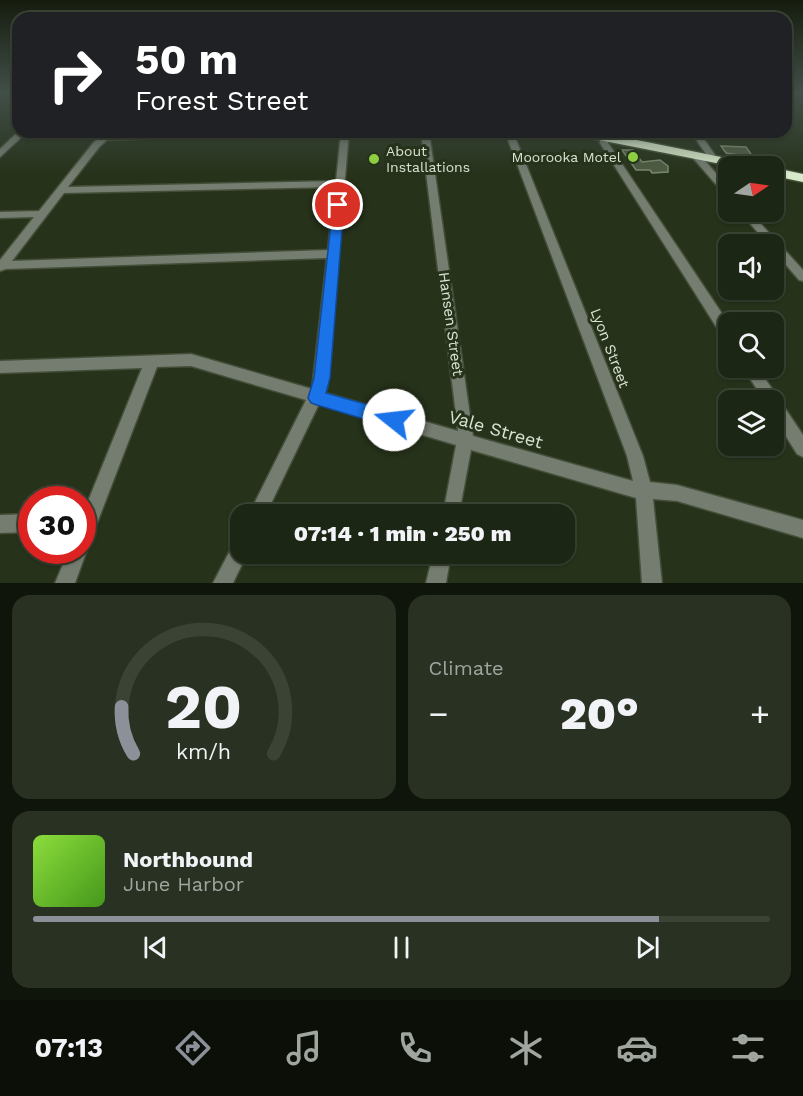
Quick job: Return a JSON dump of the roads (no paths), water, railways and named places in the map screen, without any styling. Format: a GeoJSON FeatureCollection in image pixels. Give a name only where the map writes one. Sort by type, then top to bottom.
{"type":"FeatureCollection","features":[{"type":"Feature","properties":{"kind":"highway"},"geometry":{"type":"LineString","coordinates":[[623,138],[718,160]]}},
{"type":"Feature","properties":{"kind":"highway"},"geometry":{"type":"LineString","coordinates":[[628,138],[718,156]]}},
{"type":"Feature","properties":{"kind":"highway"},"geometry":{"type":"LineString","coordinates":[[784,172],[803,176]]}},
{"type":"Feature","properties":{"kind":"street"},"geometry":{"type":"LineString","coordinates":[[0,154],[17,138]]}},
{"type":"Feature","properties":{"kind":"street"},"geometry":{"type":"LineString","coordinates":[[2,267],[103,138]]}},
{"type":"Feature","properties":{"kind":"street"},"geometry":{"type":"LineString","coordinates":[[262,504],[298,430],[317,398],[322,378],[344,138]]}},
{"type":"Feature","properties":{"kind":"street","name":"Hansen Street"},"geometry":{"type":"LineString","coordinates":[[425,138],[466,441],[453,504]]}},
{"type":"Feature","properties":{"kind":"street","name":"Lyon Street"},"geometry":{"type":"LineString","coordinates":[[511,138],[635,456],[644,490],[652,583]]}},
{"type":"Feature","properties":{"kind":"street"},"geometry":{"type":"LineString","coordinates":[[604,138],[604,143],[718,318]]}},
{"type":"Feature","properties":{"kind":"street"},"geometry":{"type":"LineString","coordinates":[[699,138],[711,155]]}},
{"type":"Feature","properties":{"kind":"street"},"geometry":{"type":"LineString","coordinates":[[696,156],[718,181]]}},
{"type":"Feature","properties":{"kind":"street"},"geometry":{"type":"LineString","coordinates":[[62,190],[340,184]]}},
{"type":"Feature","properties":{"kind":"street"},"geometry":{"type":"LineString","coordinates":[[0,215],[43,214]]}},
{"type":"Feature","properties":{"kind":"street"},"geometry":{"type":"LineString","coordinates":[[754,222],[803,277]]}},
{"type":"Feature","properties":{"kind":"street"},"geometry":{"type":"LineString","coordinates":[[2,267],[334,254]]}},
{"type":"Feature","properties":{"kind":"street"},"geometry":{"type":"LineString","coordinates":[[96,496],[152,361]]}},
{"type":"Feature","properties":{"kind":"street","name":"Vale Street"},"geometry":{"type":"LineString","coordinates":[[0,367],[197,361],[612,484],[644,490],[667,491],[803,529]]}},
{"type":"Feature","properties":{"kind":"street"},"geometry":{"type":"LineString","coordinates":[[784,419],[803,449]]}},
{"type":"Feature","properties":{"kind":"street"},"geometry":{"type":"LineString","coordinates":[[0,525],[18,524]]}},
{"type":"Feature","properties":{"kind":"street"},"geometry":{"type":"LineString","coordinates":[[65,583],[72,564]]}},
{"type":"Feature","properties":{"kind":"street"},"geometry":{"type":"LineString","coordinates":[[223,583],[232,564]]}},
{"type":"Feature","properties":{"kind":"street"},"geometry":{"type":"LineString","coordinates":[[436,583],[440,564]]}},
{"type":"Feature","properties":{"kind":"place","name":"Moorooka Motel"},"geometry":{"type":"Point","coordinates":[633,157]}},
{"type":"Feature","properties":{"kind":"place","name":"About Installations"},"geometry":{"type":"Point","coordinates":[374,159]}}]}
